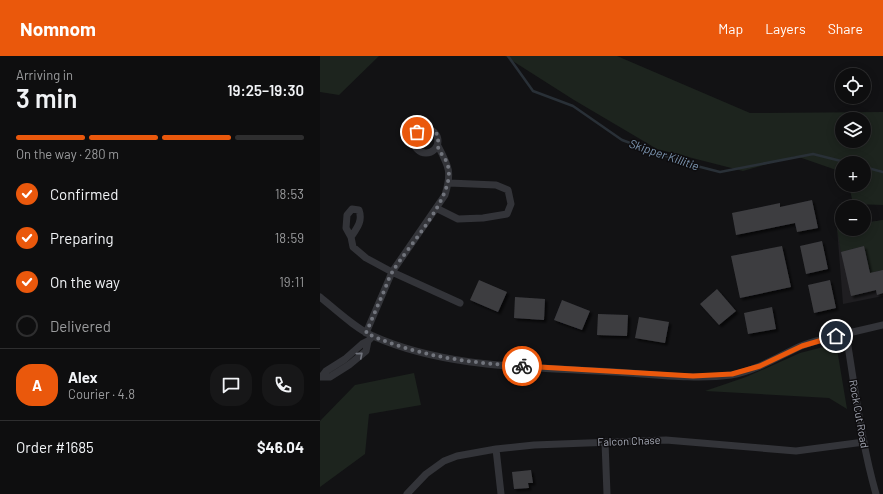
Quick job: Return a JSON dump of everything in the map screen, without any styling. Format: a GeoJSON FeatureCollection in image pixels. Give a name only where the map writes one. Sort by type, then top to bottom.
{"type":"FeatureCollection","features":[{"type":"Feature","properties":{"kind":"street"},"geometry":{"type":"LineString","coordinates":[[321,376],[345,359],[369,337],[392,272],[445,195],[449,183],[448,166],[438,146]]}},
{"type":"Feature","properties":{"kind":"street"},"geometry":{"type":"LineString","coordinates":[[436,208],[458,219],[483,218],[507,214],[511,204],[508,190],[496,185],[449,183]]}},
{"type":"Feature","properties":{"kind":"street"},"geometry":{"type":"LineString","coordinates":[[351,237],[353,247],[366,258],[392,272],[460,303]]}},
{"type":"Feature","properties":{"kind":"street"},"geometry":{"type":"LineString","coordinates":[[320,297],[369,337],[417,352],[466,362],[693,376],[732,374],[760,366],[802,346],[883,325]]}},
{"type":"Feature","properties":{"kind":"street","name":"Rock Cut Road"},"geometry":{"type":"LineString","coordinates":[[846,334],[870,475],[876,494]]}},
{"type":"Feature","properties":{"kind":"street","name":"Falcon Chase"},"geometry":{"type":"LineString","coordinates":[[407,494],[426,474],[444,461],[457,456],[496,449],[534,445],[666,440],[796,451],[864,442]]}},
{"type":"Feature","properties":{"kind":"street"},"geometry":{"type":"LineString","coordinates":[[605,442],[607,494]]}},
{"type":"Feature","properties":{"kind":"street"},"geometry":{"type":"LineString","coordinates":[[496,449],[501,494]]}},
{"type":"Feature","properties":{"kind":"shaded area"},"geometry":{"type":"Polygon","coordinates":[[[320,56],[379,56],[339,95],[320,92],[320,56]]]}},
{"type":"Feature","properties":{"kind":"shaded area"},"geometry":{"type":"Polygon","coordinates":[[[505,56],[617,56],[750,113],[835,112],[835,148],[871,148],[871,112],[883,112],[883,205],[871,205],[871,200],[852,200],[850,192],[871,192],[871,156],[835,156],[835,170],[796,156],[743,171],[657,149],[574,100],[505,56]]]}},
{"type":"Feature","properties":{"kind":"shaded area"},"geometry":{"type":"Polygon","coordinates":[[[883,220],[883,296],[843,304],[838,236],[871,236],[871,222],[883,220]]]}},
{"type":"Feature","properties":{"kind":"shaded area"},"geometry":{"type":"Polygon","coordinates":[[[883,220],[883,270],[873,272],[874,280],[871,281],[864,246],[841,252],[838,236],[871,236],[871,222],[883,220]]]}},
{"type":"Feature","properties":{"kind":"shaded area"},"geometry":{"type":"Polygon","coordinates":[[[831,345],[837,349],[847,409],[829,398],[705,391],[746,377],[800,353],[831,345]]]}},
{"type":"Feature","properties":{"kind":"shaded area"},"geometry":{"type":"Polygon","coordinates":[[[414,373],[421,405],[369,414],[365,454],[320,487],[320,421],[355,385],[414,373]]]}},
{"type":"Feature","properties":{"kind":"building"},"geometry":{"type":"Polygon","coordinates":[[[812,200],[818,228],[797,232],[795,223],[736,235],[732,213],[780,203],[780,207],[812,200]]]}},
{"type":"Feature","properties":{"kind":"building"},"geometry":{"type":"Polygon","coordinates":[[[822,241],[828,269],[806,274],[800,246],[822,241]]]}},
{"type":"Feature","properties":{"kind":"building"},"geometry":{"type":"Polygon","coordinates":[[[782,246],[791,287],[740,298],[731,256],[782,246]]]}},
{"type":"Feature","properties":{"kind":"building"},"geometry":{"type":"Polygon","coordinates":[[[864,246],[870,273],[883,270],[883,293],[877,295],[876,290],[851,296],[841,252],[864,246]]]}},
{"type":"Feature","properties":{"kind":"building"},"geometry":{"type":"Polygon","coordinates":[[[479,280],[507,292],[498,312],[470,300],[479,280]]]}},
{"type":"Feature","properties":{"kind":"building"},"geometry":{"type":"Polygon","coordinates":[[[830,280],[836,308],[814,313],[808,285],[830,280]]]}},
{"type":"Feature","properties":{"kind":"building"},"geometry":{"type":"Polygon","coordinates":[[[717,289],[736,311],[719,325],[700,304],[717,289]]]}},
{"type":"Feature","properties":{"kind":"building"},"geometry":{"type":"Polygon","coordinates":[[[515,297],[545,299],[544,320],[514,318],[515,297]]]}},
{"type":"Feature","properties":{"kind":"building"},"geometry":{"type":"Polygon","coordinates":[[[562,300],[590,311],[582,330],[554,320],[562,300]]]}},
{"type":"Feature","properties":{"kind":"building"},"geometry":{"type":"Polygon","coordinates":[[[772,307],[776,329],[748,334],[744,313],[772,307]]]}},
{"type":"Feature","properties":{"kind":"building"},"geometry":{"type":"Polygon","coordinates":[[[598,314],[628,315],[627,336],[597,335],[598,314]]]}},
{"type":"Feature","properties":{"kind":"building"},"geometry":{"type":"Polygon","coordinates":[[[639,317],[669,322],[665,343],[635,338],[639,317]]]}},
{"type":"Feature","properties":{"kind":"building"},"geometry":{"type":"Polygon","coordinates":[[[531,470],[533,483],[528,483],[529,488],[514,489],[512,472],[531,470]]]}},
{"type":"Feature","properties":{"kind":"waterway","name":"Skipper Killitie"},"geometry":{"type":"LineString","coordinates":[[508,56],[533,91],[573,106],[622,140],[685,163],[720,172],[813,154],[835,160]]}},
{"type":"Feature","properties":{"kind":"waterway","name":"Skipper Killitie"},"geometry":{"type":"LineString","coordinates":[[871,169],[883,172]]}},
{"type":"Feature","properties":{"kind":"way so far"},"geometry":{"type":"LineString","coordinates":[[417,132],[428,128],[432,129],[437,134],[439,138],[438,146],[448,166],[449,183],[445,195],[392,272],[366,333],[417,352],[466,362],[522,366]]}},
{"type":"Feature","properties":{"kind":"route"},"geometry":{"type":"LineString","coordinates":[[522,366],[693,376],[732,374],[760,366],[802,346],[836,336]]}}]}
